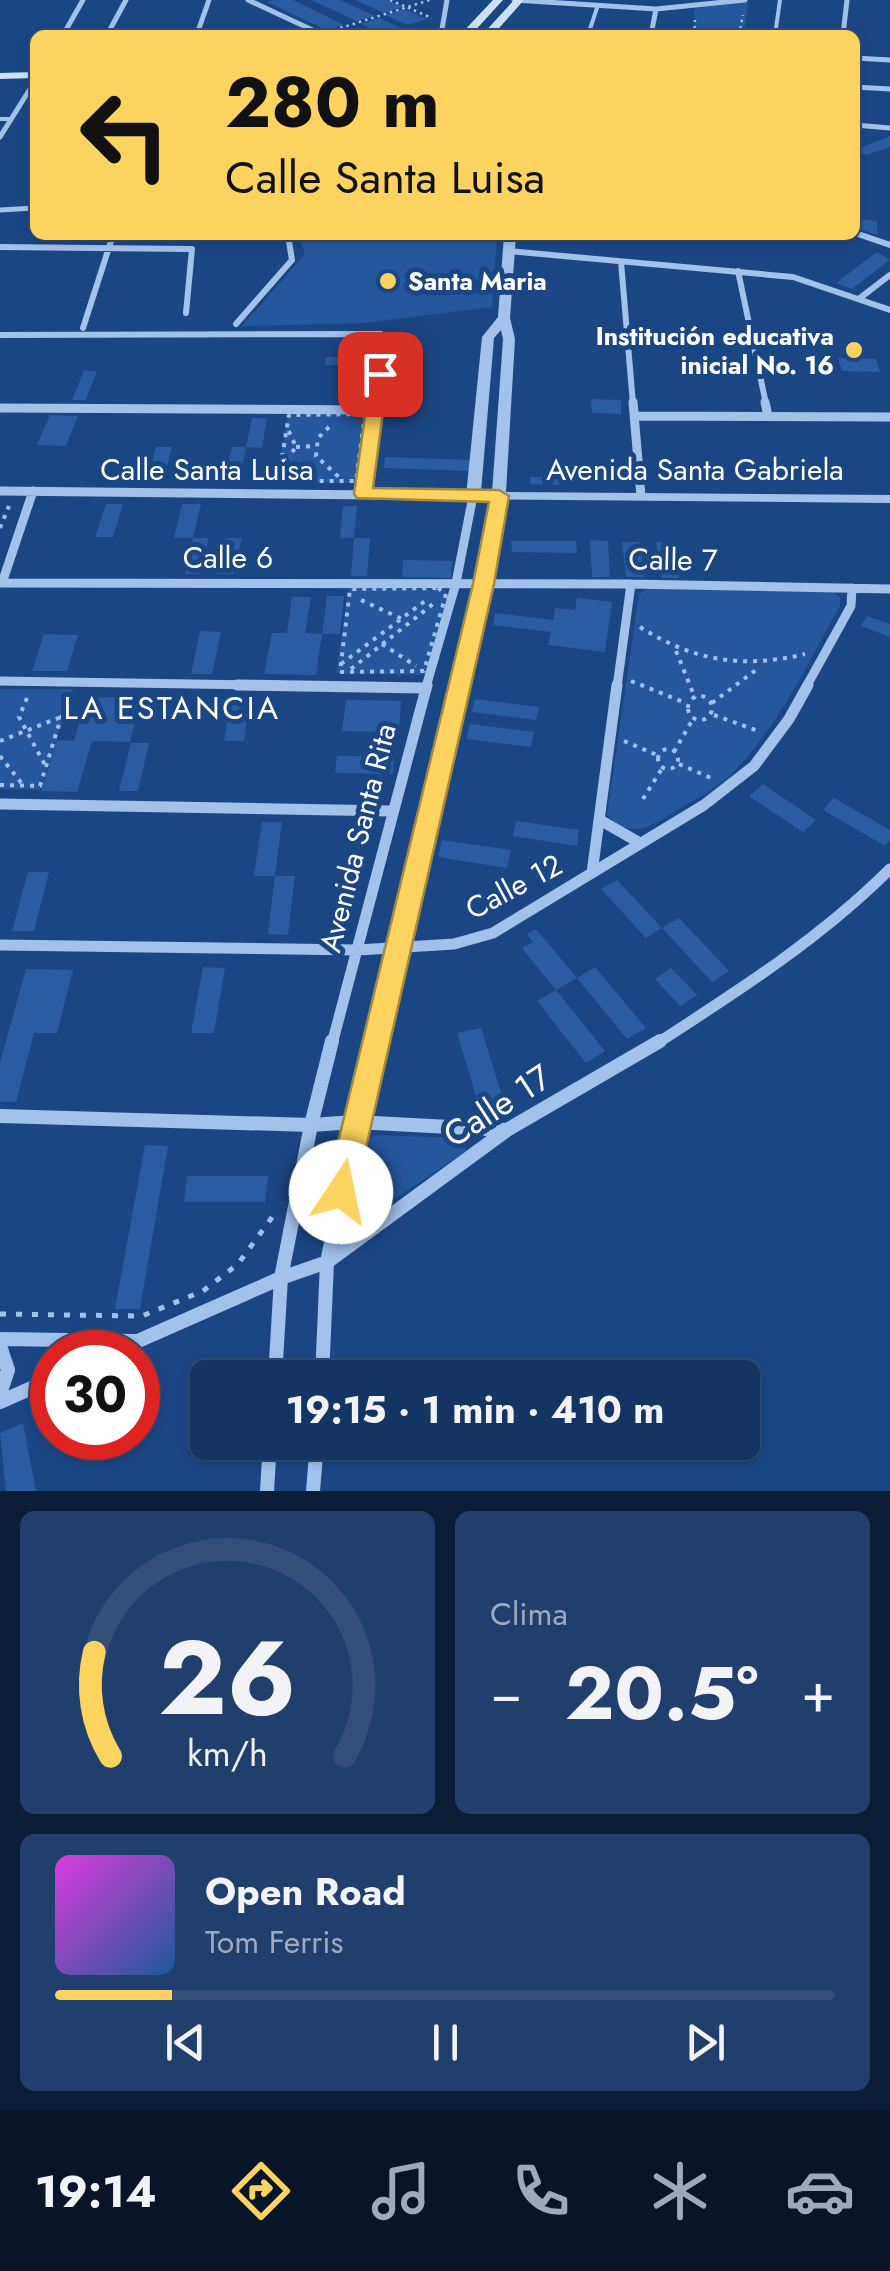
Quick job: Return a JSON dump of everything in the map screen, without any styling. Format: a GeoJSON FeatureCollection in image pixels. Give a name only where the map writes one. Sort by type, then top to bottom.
{"type":"FeatureCollection","features":[{"type":"Feature","properties":{"kind":"main road"},"geometry":{"type":"LineString","coordinates":[[470,30],[498,0]]}},
{"type":"Feature","properties":{"kind":"main road"},"geometry":{"type":"LineString","coordinates":[[491,30],[517,0]]}},
{"type":"Feature","properties":{"kind":"main road"},"geometry":{"type":"LineString","coordinates":[[0,80],[30,80]]}},
{"type":"Feature","properties":{"kind":"street"},"geometry":{"type":"LineString","coordinates":[[66,30],[83,0]]}},
{"type":"Feature","properties":{"kind":"street"},"geometry":{"type":"LineString","coordinates":[[110,30],[126,0]]}},
{"type":"Feature","properties":{"kind":"street"},"geometry":{"type":"LineString","coordinates":[[198,30],[209,0]]}},
{"type":"Feature","properties":{"kind":"street"},"geometry":{"type":"LineString","coordinates":[[248,0],[314,30]]}},
{"type":"Feature","properties":{"kind":"street"},"geometry":{"type":"LineString","coordinates":[[443,30],[446,0]]}},
{"type":"Feature","properties":{"kind":"street"},"geometry":{"type":"LineString","coordinates":[[517,0],[656,9],[743,0]]}},
{"type":"Feature","properties":{"kind":"street"},"geometry":{"type":"LineString","coordinates":[[844,30],[848,0]]}},
{"type":"Feature","properties":{"kind":"street"},"geometry":{"type":"LineString","coordinates":[[652,30],[656,9]]}},
{"type":"Feature","properties":{"kind":"street"},"geometry":{"type":"LineString","coordinates":[[860,58],[890,60]]}},
{"type":"Feature","properties":{"kind":"street"},"geometry":{"type":"LineString","coordinates":[[860,87],[890,89]]}},
{"type":"Feature","properties":{"kind":"street"},"geometry":{"type":"LineString","coordinates":[[0,137],[30,88]]}},
{"type":"Feature","properties":{"kind":"street"},"geometry":{"type":"LineString","coordinates":[[860,125],[890,128]]}},
{"type":"Feature","properties":{"kind":"street"},"geometry":{"type":"LineString","coordinates":[[860,235],[890,245]]}},
{"type":"Feature","properties":{"kind":"street"},"geometry":{"type":"LineString","coordinates":[[83,328],[111,240]]}},
{"type":"Feature","properties":{"kind":"street"},"geometry":{"type":"LineString","coordinates":[[186,313],[194,240]]}},
{"type":"Feature","properties":{"kind":"street"},"geometry":{"type":"LineString","coordinates":[[236,324],[292,260],[289,240]]}},
{"type":"Feature","properties":{"kind":"street","name":"Avenida Santa Rita"},"geometry":{"type":"LineString","coordinates":[[323,1360],[327,1262],[355,1122],[484,584],[499,496],[509,339],[504,318],[509,240]]}},
{"type":"Feature","properties":{"kind":"street"},"geometry":{"type":"LineString","coordinates":[[0,247],[192,250]]}},
{"type":"Feature","properties":{"kind":"street"},"geometry":{"type":"LineString","coordinates":[[508,252],[793,277],[890,310]]}},
{"type":"Feature","properties":{"kind":"street"},"geometry":{"type":"LineString","coordinates":[[621,262],[642,496]]}},
{"type":"Feature","properties":{"kind":"street"},"geometry":{"type":"LineString","coordinates":[[738,271],[768,416]]}},
{"type":"Feature","properties":{"kind":"street"},"geometry":{"type":"LineString","coordinates":[[860,298],[890,275]]}},
{"type":"Feature","properties":{"kind":"street","name":"Avenida Santa Rita"},"geometry":{"type":"LineString","coordinates":[[276,1360],[281,1278],[311,1125],[456,583],[473,496],[488,338],[504,318]]}},
{"type":"Feature","properties":{"kind":"street"},"geometry":{"type":"LineString","coordinates":[[0,335],[381,334],[384,339],[363,494]]}},
{"type":"Feature","properties":{"kind":"street"},"geometry":{"type":"LineString","coordinates":[[0,408],[375,410]]}},
{"type":"Feature","properties":{"kind":"street"},"geometry":{"type":"LineString","coordinates":[[635,416],[890,417]]}},
{"type":"Feature","properties":{"kind":"street","name":"Calle Santa Luisa"},"geometry":{"type":"LineString","coordinates":[[0,491],[473,496]]}},
{"type":"Feature","properties":{"kind":"street"},"geometry":{"type":"LineString","coordinates":[[1,583],[33,491]]}},
{"type":"Feature","properties":{"kind":"street","name":"Avenida Santa Gabriela"},"geometry":{"type":"LineString","coordinates":[[473,496],[890,498]]}},
{"type":"Feature","properties":{"kind":"street","name":"Calle 6"},"geometry":{"type":"LineString","coordinates":[[1,583],[456,583]]}},
{"type":"Feature","properties":{"kind":"street","name":"Calle 7"},"geometry":{"type":"LineString","coordinates":[[456,583],[890,589]]}},
{"type":"Feature","properties":{"kind":"street"},"geometry":{"type":"LineString","coordinates":[[592,874],[631,584]]}},
{"type":"Feature","properties":{"kind":"street","name":"Calle 12"},"geometry":{"type":"LineString","coordinates":[[0,945],[358,950],[454,944],[493,933],[704,804],[754,766],[788,719],[850,606],[852,588]]}},
{"type":"Feature","properties":{"kind":"street"},"geometry":{"type":"LineString","coordinates":[[0,682],[425,688]]}},
{"type":"Feature","properties":{"kind":"street"},"geometry":{"type":"LineString","coordinates":[[0,804],[392,811]]}},
{"type":"Feature","properties":{"kind":"street"},"geometry":{"type":"LineString","coordinates":[[600,820],[616,833],[640,843]]}},
{"type":"Feature","properties":{"kind":"street","name":"Calle 17"},"geometry":{"type":"LineString","coordinates":[[160,1331],[327,1262],[506,1130],[644,1052],[758,978],[857,902],[890,869]]}},
{"type":"Feature","properties":{"kind":"street"},"geometry":{"type":"LineString","coordinates":[[0,1116],[311,1125],[355,1122],[506,1130]]}},
{"type":"Feature","properties":{"kind":"street"},"geometry":{"type":"LineString","coordinates":[[0,1394],[8,1376],[8,1360],[0,1342],[30,1342]]}},
{"type":"Feature","properties":{"kind":"street"},"geometry":{"type":"LineString","coordinates":[[0,1402],[30,1389]]}},
{"type":"Feature","properties":{"kind":"street"},"geometry":{"type":"LineString","coordinates":[[267,1491],[269,1460]]}},
{"type":"Feature","properties":{"kind":"street"},"geometry":{"type":"LineString","coordinates":[[313,1491],[316,1460]]}},
{"type":"Feature","properties":{"kind":"lane"},"geometry":{"type":"LineString","coordinates":[[777,30],[780,0]]}},
{"type":"Feature","properties":{"kind":"lane"},"geometry":{"type":"LineString","coordinates":[[590,30],[598,6]]}},
{"type":"Feature","properties":{"kind":"lane"},"geometry":{"type":"LineString","coordinates":[[0,119],[11,119]]}},
{"type":"Feature","properties":{"kind":"lane"},"geometry":{"type":"LineString","coordinates":[[0,210],[30,208]]}},
{"type":"Feature","properties":{"kind":"path"},"geometry":{"type":"LineString","coordinates":[[390,0],[435,20]]}},
{"type":"Feature","properties":{"kind":"path"},"geometry":{"type":"LineString","coordinates":[[335,30],[430,0]]}},
{"type":"Feature","properties":{"kind":"path"},"geometry":{"type":"LineString","coordinates":[[740,30],[743,0]]}},
{"type":"Feature","properties":{"kind":"path"},"geometry":{"type":"LineString","coordinates":[[289,414],[366,415],[356,481],[278,481],[287,426],[289,414]]}},
{"type":"Feature","properties":{"kind":"path"},"geometry":{"type":"LineString","coordinates":[[315,446],[326,428],[350,414]]}},
{"type":"Feature","properties":{"kind":"path"},"geometry":{"type":"LineString","coordinates":[[287,426],[296,446]]}},
{"type":"Feature","properties":{"kind":"path"},"geometry":{"type":"LineString","coordinates":[[296,446],[315,446]]}},
{"type":"Feature","properties":{"kind":"path"},"geometry":{"type":"LineString","coordinates":[[280,468],[296,446]]}},
{"type":"Feature","properties":{"kind":"path"},"geometry":{"type":"LineString","coordinates":[[315,446],[322,465],[346,481]]}},
{"type":"Feature","properties":{"kind":"path"},"geometry":{"type":"LineString","coordinates":[[0,502],[10,502],[0,528]]}},
{"type":"Feature","properties":{"kind":"path"},"geometry":{"type":"LineString","coordinates":[[424,671],[340,672],[350,589],[443,592]]}},
{"type":"Feature","properties":{"kind":"path"},"geometry":{"type":"LineString","coordinates":[[341,664],[443,592]]}},
{"type":"Feature","properties":{"kind":"path"},"geometry":{"type":"LineString","coordinates":[[347,672],[443,592]]}},
{"type":"Feature","properties":{"kind":"path"},"geometry":{"type":"LineString","coordinates":[[424,671],[443,592]]}},
{"type":"Feature","properties":{"kind":"path"},"geometry":{"type":"LineString","coordinates":[[350,595],[402,619]]}},
{"type":"Feature","properties":{"kind":"path"},"geometry":{"type":"LineString","coordinates":[[636,644],[639,618]]}},
{"type":"Feature","properties":{"kind":"path"},"geometry":{"type":"LineString","coordinates":[[638,625],[676,650],[726,664],[762,665],[810,652],[802,666]]}},
{"type":"Feature","properties":{"kind":"path"},"geometry":{"type":"LineString","coordinates":[[382,644],[424,671]]}},
{"type":"Feature","properties":{"kind":"path"},"geometry":{"type":"LineString","coordinates":[[676,650],[695,698]]}},
{"type":"Feature","properties":{"kind":"path"},"geometry":{"type":"LineString","coordinates":[[686,703],[695,698],[712,702],[762,665]]}},
{"type":"Feature","properties":{"kind":"path"},"geometry":{"type":"LineString","coordinates":[[629,696],[631,681],[686,703]]}},
{"type":"Feature","properties":{"kind":"path"},"geometry":{"type":"LineString","coordinates":[[14,692],[29,692],[19,717],[46,765]]}},
{"type":"Feature","properties":{"kind":"path"},"geometry":{"type":"LineString","coordinates":[[0,785],[40,786],[69,693]]}},
{"type":"Feature","properties":{"kind":"path"},"geometry":{"type":"LineString","coordinates":[[712,702],[714,715]]}},
{"type":"Feature","properties":{"kind":"path"},"geometry":{"type":"LineString","coordinates":[[686,703],[688,714],[694,717],[714,715],[761,732]]}},
{"type":"Feature","properties":{"kind":"path"},"geometry":{"type":"LineString","coordinates":[[0,741],[62,716]]}},
{"type":"Feature","properties":{"kind":"path"},"geometry":{"type":"LineString","coordinates":[[678,764],[674,752],[694,717]]}},
{"type":"Feature","properties":{"kind":"path"},"geometry":{"type":"LineString","coordinates":[[752,743],[770,719]]}},
{"type":"Feature","properties":{"kind":"path"},"geometry":{"type":"LineString","coordinates":[[626,726],[624,741],[656,754],[674,752]]}},
{"type":"Feature","properties":{"kind":"path"},"geometry":{"type":"LineString","coordinates":[[656,754],[663,767],[678,764],[713,780]]}},
{"type":"Feature","properties":{"kind":"path"},"geometry":{"type":"LineString","coordinates":[[0,758],[23,785]]}},
{"type":"Feature","properties":{"kind":"path"},"geometry":{"type":"LineString","coordinates":[[643,799],[663,767]]}},
{"type":"Feature","properties":{"kind":"path"},"geometry":{"type":"LineString","coordinates":[[706,786],[724,771]]}},
{"type":"Feature","properties":{"kind":"path"},"geometry":{"type":"LineString","coordinates":[[0,1314],[142,1316],[202,1292],[238,1264],[277,1211]]}},
{"type":"Feature","properties":{"kind":"shaded area"},"geometry":{"type":"Polygon","coordinates":[[[748,2],[745,30],[693,30],[695,8],[748,2]]]}},
{"type":"Feature","properties":{"kind":"shaded area","name":"Santa Maria"},"geometry":{"type":"Polygon","coordinates":[[[300,240],[497,240],[492,307],[364,323],[242,326],[305,254],[300,240]]]}},
{"type":"Feature","properties":{"kind":"shaded area"},"geometry":{"type":"Polygon","coordinates":[[[366,413],[358,483],[276,482],[288,414],[366,413]]]}},
{"type":"Feature","properties":{"kind":"shaded area"},"geometry":{"type":"Polygon","coordinates":[[[349,587],[444,590],[448,594],[425,675],[336,673],[349,587]]]}},
{"type":"Feature","properties":{"kind":"shaded area"},"geometry":{"type":"Polygon","coordinates":[[[648,588],[831,590],[840,597],[840,606],[785,704],[734,771],[657,822],[632,829],[615,823],[607,815],[639,594],[648,588]]]}},
{"type":"Feature","properties":{"kind":"shaded area"},"geometry":{"type":"Polygon","coordinates":[[[0,689],[73,689],[40,790],[0,789],[0,689]]]}},
{"type":"Feature","properties":{"kind":"shaded area"},"geometry":{"type":"Polygon","coordinates":[[[378,1135],[463,1138],[466,1151],[353,1227],[346,1226],[341,1219],[359,1142],[378,1135]]]}},
{"type":"Feature","properties":{"kind":"building"},"geometry":{"type":"Polygon","coordinates":[[[293,0],[344,25],[326,30],[267,2],[293,0]]]}},
{"type":"Feature","properties":{"kind":"building"},"geometry":{"type":"Polygon","coordinates":[[[311,0],[340,0],[375,16],[357,21],[311,0]]]}},
{"type":"Feature","properties":{"kind":"building"},"geometry":{"type":"Polygon","coordinates":[[[356,0],[387,0],[403,7],[384,13],[356,0]]]}},
{"type":"Feature","properties":{"kind":"building"},"geometry":{"type":"Polygon","coordinates":[[[403,9],[427,19],[408,25],[385,15],[403,9]]]}},
{"type":"Feature","properties":{"kind":"building"},"geometry":{"type":"Polygon","coordinates":[[[379,18],[405,30],[375,30],[361,24],[379,18]]]}},
{"type":"Feature","properties":{"kind":"building"},"geometry":{"type":"Polygon","coordinates":[[[890,136],[890,147],[866,155],[860,148],[890,136]]]}},
{"type":"Feature","properties":{"kind":"building"},"geometry":{"type":"Polygon","coordinates":[[[860,219],[877,221],[877,235],[860,229],[860,219]]]}},
{"type":"Feature","properties":{"kind":"building"},"geometry":{"type":"Polygon","coordinates":[[[877,252],[890,260],[852,289],[836,283],[877,252]]]}},
{"type":"Feature","properties":{"kind":"building"},"geometry":{"type":"Polygon","coordinates":[[[326,357],[373,357],[372,366],[325,365],[326,357]]]}},
{"type":"Feature","properties":{"kind":"building"},"geometry":{"type":"Polygon","coordinates":[[[838,358],[876,359],[880,372],[842,371],[838,358]]]}},
{"type":"Feature","properties":{"kind":"building"},"geometry":{"type":"Polygon","coordinates":[[[84,371],[97,371],[86,400],[72,400],[84,371]]]}},
{"type":"Feature","properties":{"kind":"building"},"geometry":{"type":"Polygon","coordinates":[[[591,399],[621,400],[621,414],[592,413],[591,399]]]}},
{"type":"Feature","properties":{"kind":"building"},"geometry":{"type":"Polygon","coordinates":[[[50,415],[78,416],[66,446],[37,445],[50,415]]]}},
{"type":"Feature","properties":{"kind":"building"},"geometry":{"type":"Polygon","coordinates":[[[252,418],[267,418],[262,448],[246,447],[252,418]]]}},
{"type":"Feature","properties":{"kind":"building"},"geometry":{"type":"Polygon","coordinates":[[[156,447],[172,447],[163,482],[147,482],[156,447]]]}},
{"type":"Feature","properties":{"kind":"building"},"geometry":{"type":"Polygon","coordinates":[[[232,447],[246,447],[239,483],[224,483],[232,447]]]}},
{"type":"Feature","properties":{"kind":"building"},"geometry":{"type":"Polygon","coordinates":[[[385,457],[471,460],[471,471],[384,468],[385,457]]]}},
{"type":"Feature","properties":{"kind":"building"},"geometry":{"type":"Polygon","coordinates":[[[530,477],[573,477],[573,485],[530,484],[530,477]]]}},
{"type":"Feature","properties":{"kind":"building"},"geometry":{"type":"Polygon","coordinates":[[[106,504],[123,504],[113,537],[95,537],[106,504]]]}},
{"type":"Feature","properties":{"kind":"building"},"geometry":{"type":"Polygon","coordinates":[[[182,504],[201,504],[193,538],[174,538],[182,504]]]}},
{"type":"Feature","properties":{"kind":"building"},"geometry":{"type":"Polygon","coordinates":[[[343,506],[357,506],[354,538],[340,538],[343,506]]]}},
{"type":"Feature","properties":{"kind":"building"},"geometry":{"type":"Polygon","coordinates":[[[193,538],[209,538],[200,574],[185,574],[193,538]]]}},
{"type":"Feature","properties":{"kind":"building"},"geometry":{"type":"Polygon","coordinates":[[[226,538],[242,538],[234,574],[217,574],[226,538]]]}},
{"type":"Feature","properties":{"kind":"building"},"geometry":{"type":"Polygon","coordinates":[[[354,538],[370,538],[367,576],[351,576],[354,538]]]}},
{"type":"Feature","properties":{"kind":"building"},"geometry":{"type":"Polygon","coordinates":[[[590,540],[608,541],[610,577],[592,577],[590,540]]]}},
{"type":"Feature","properties":{"kind":"building"},"geometry":{"type":"Polygon","coordinates":[[[511,541],[576,541],[577,553],[512,552],[511,541]]]}},
{"type":"Feature","properties":{"kind":"building"},"geometry":{"type":"Polygon","coordinates":[[[622,542],[640,542],[644,577],[626,577],[622,542]]]}},
{"type":"Feature","properties":{"kind":"building"},"geometry":{"type":"Polygon","coordinates":[[[656,542],[674,542],[679,578],[662,578],[656,542]]]}},
{"type":"Feature","properties":{"kind":"building"},"geometry":{"type":"Polygon","coordinates":[[[403,560],[452,561],[451,578],[402,577],[403,560]]]}},
{"type":"Feature","properties":{"kind":"building"},"geometry":{"type":"Polygon","coordinates":[[[327,596],[344,596],[340,634],[322,634],[327,596]]]}},
{"type":"Feature","properties":{"kind":"building"},"geometry":{"type":"Polygon","coordinates":[[[292,597],[311,597],[305,633],[322,634],[316,675],[264,674],[272,633],[287,633],[292,597]]]}},
{"type":"Feature","properties":{"kind":"building"},"geometry":{"type":"Polygon","coordinates":[[[577,598],[612,602],[605,652],[548,645],[551,632],[493,625],[495,613],[553,620],[555,608],[575,610],[577,598]]]}},
{"type":"Feature","properties":{"kind":"building"},"geometry":{"type":"Polygon","coordinates":[[[867,616],[890,624],[890,637],[861,626],[867,616]]]}},
{"type":"Feature","properties":{"kind":"building"},"geometry":{"type":"Polygon","coordinates":[[[200,631],[221,632],[212,674],[191,674],[200,631]]]}},
{"type":"Feature","properties":{"kind":"building"},"geometry":{"type":"Polygon","coordinates":[[[44,634],[78,635],[67,671],[32,671],[44,634]]]}},
{"type":"Feature","properties":{"kind":"building"},"geometry":{"type":"Polygon","coordinates":[[[87,697],[141,698],[130,742],[92,741],[77,792],[41,791],[57,740],[74,741],[87,697]]]}},
{"type":"Feature","properties":{"kind":"building"},"geometry":{"type":"Polygon","coordinates":[[[475,699],[539,707],[536,720],[472,712],[475,699]]]}},
{"type":"Feature","properties":{"kind":"building"},"geometry":{"type":"Polygon","coordinates":[[[231,700],[250,700],[244,741],[224,741],[231,700]]]}},
{"type":"Feature","properties":{"kind":"building"},"geometry":{"type":"Polygon","coordinates":[[[346,700],[401,701],[399,732],[342,731],[346,700]]]}},
{"type":"Feature","properties":{"kind":"building"},"geometry":{"type":"Polygon","coordinates":[[[470,724],[534,732],[531,747],[466,739],[470,724]]]}},
{"type":"Feature","properties":{"kind":"building"},"geometry":{"type":"Polygon","coordinates":[[[131,743],[149,743],[138,791],[119,791],[131,743]]]}},
{"type":"Feature","properties":{"kind":"building"},"geometry":{"type":"Polygon","coordinates":[[[337,756],[394,757],[393,774],[335,773],[337,756]]]}},
{"type":"Feature","properties":{"kind":"building"},"geometry":{"type":"Polygon","coordinates":[[[763,784],[816,820],[803,832],[749,796],[763,784]]]}},
{"type":"Feature","properties":{"kind":"building"},"geometry":{"type":"Polygon","coordinates":[[[834,798],[890,830],[885,846],[823,810],[834,798]]]}},
{"type":"Feature","properties":{"kind":"building"},"geometry":{"type":"Polygon","coordinates":[[[516,821],[579,830],[577,846],[513,836],[516,821]]]}},
{"type":"Feature","properties":{"kind":"building"},"geometry":{"type":"Polygon","coordinates":[[[262,822],[282,822],[275,876],[254,876],[262,822]]]}},
{"type":"Feature","properties":{"kind":"building"},"geometry":{"type":"Polygon","coordinates":[[[442,840],[511,850],[507,868],[438,857],[442,840]]]}},
{"type":"Feature","properties":{"kind":"building"},"geometry":{"type":"Polygon","coordinates":[[[28,872],[49,872],[34,931],[12,931],[28,872]]]}},
{"type":"Feature","properties":{"kind":"building"},"geometry":{"type":"Polygon","coordinates":[[[275,876],[295,876],[288,935],[268,934],[275,876]]]}},
{"type":"Feature","properties":{"kind":"building"},"geometry":{"type":"Polygon","coordinates":[[[617,880],[662,928],[646,938],[601,889],[617,880]]]}},
{"type":"Feature","properties":{"kind":"building"},"geometry":{"type":"Polygon","coordinates":[[[679,918],[729,971],[712,982],[662,928],[679,918]]]}},
{"type":"Feature","properties":{"kind":"building"},"geometry":{"type":"Polygon","coordinates":[[[536,929],[577,978],[556,990],[522,948],[533,942],[527,934],[536,929]]]}},
{"type":"Feature","properties":{"kind":"building"},"geometry":{"type":"Polygon","coordinates":[[[203,967],[225,968],[214,1033],[191,1033],[203,967]]]}},
{"type":"Feature","properties":{"kind":"building"},"geometry":{"type":"Polygon","coordinates":[[[595,967],[646,1028],[627,1039],[577,978],[595,967]]]}},
{"type":"Feature","properties":{"kind":"building"},"geometry":{"type":"Polygon","coordinates":[[[671,968],[697,995],[680,1006],[655,979],[671,968]]]}},
{"type":"Feature","properties":{"kind":"building"},"geometry":{"type":"Polygon","coordinates":[[[26,969],[73,970],[57,1033],[34,1033],[16,1102],[0,1102],[0,1063],[26,969]]]}},
{"type":"Feature","properties":{"kind":"building"},"geometry":{"type":"Polygon","coordinates":[[[556,990],[605,1051],[586,1063],[537,1001],[556,990]]]}},
{"type":"Feature","properties":{"kind":"building"},"geometry":{"type":"Polygon","coordinates":[[[481,1028],[503,1099],[479,1106],[457,1033],[481,1028]]]}},
{"type":"Feature","properties":{"kind":"building"},"geometry":{"type":"Polygon","coordinates":[[[145,1145],[168,1146],[140,1309],[115,1309],[145,1145]]]}},
{"type":"Feature","properties":{"kind":"building"},"geometry":{"type":"Polygon","coordinates":[[[187,1176],[268,1176],[265,1202],[184,1202],[187,1176]]]}},
{"type":"Feature","properties":{"kind":"building"},"geometry":{"type":"Polygon","coordinates":[[[23,1423],[36,1491],[6,1491],[0,1433],[23,1423]]]}},
{"type":"Feature","properties":{"kind":"place","name":"Santa Maria"},"geometry":{"type":"Point","coordinates":[388,281]}},
{"type":"Feature","properties":{"kind":"place","name":"Institución educativa inicial No. 16"},"geometry":{"type":"Point","coordinates":[854,350]}},
{"type":"Feature","properties":{"kind":"district","name":"LA ESTANCIA"},"geometry":{"type":"Point","coordinates":[172,708]}},
{"type":"Feature","properties":{"kind":"route"},"geometry":{"type":"LineString","coordinates":[[341,1192],[484,584],[499,496],[363,494],[380,374]]}}]}
